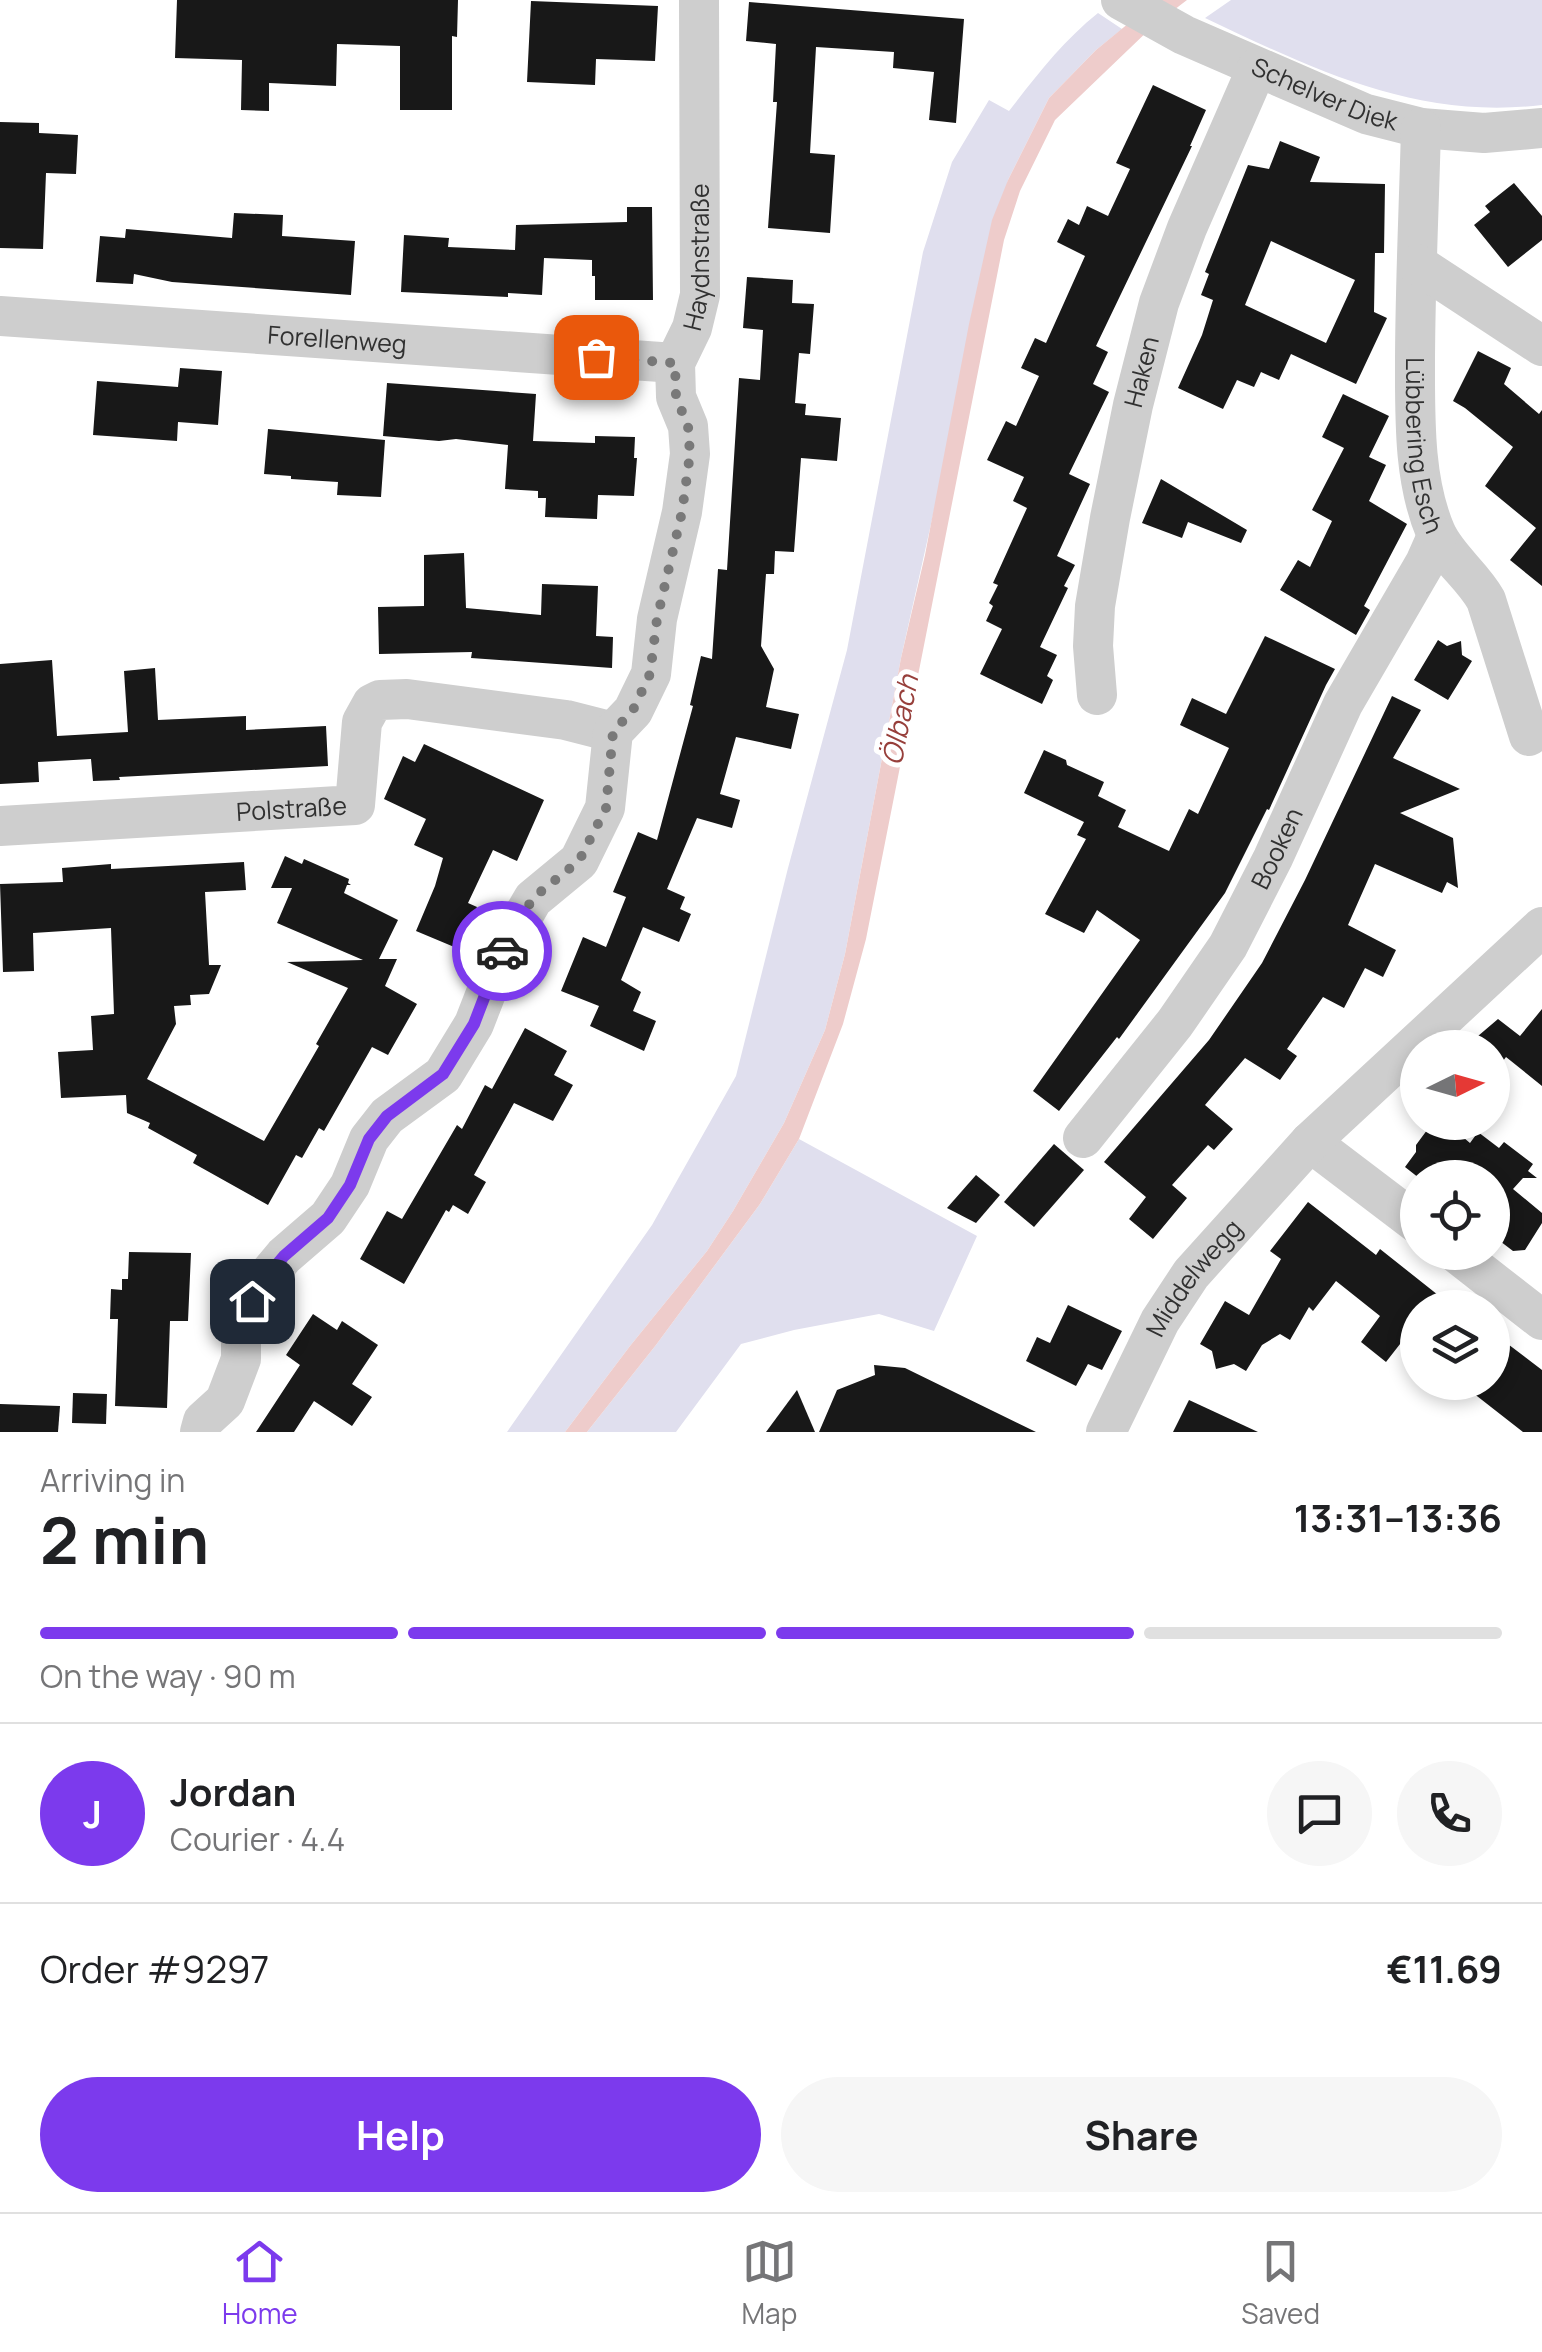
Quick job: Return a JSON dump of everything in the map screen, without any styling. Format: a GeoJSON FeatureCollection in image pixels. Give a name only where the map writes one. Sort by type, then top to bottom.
{"type":"FeatureCollection","features":[{"type":"Feature","properties":{"kind":"street","name":"Haydnstraße"},"geometry":{"type":"LineString","coordinates":[[613,732],[633,710],[650,674],[690,454],[688,426],[676,397],[675,363],[692,328],[700,295],[699,0]]}},
{"type":"Feature","properties":{"kind":"street","name":"Schelver Diek"},"geometry":{"type":"LineString","coordinates":[[1126,2],[1184,35],[1366,114],[1420,128],[1484,133],[1542,128]]}},
{"type":"Feature","properties":{"kind":"street","name":"Haken"},"geometry":{"type":"LineString","coordinates":[[1097,695],[1095,606],[1133,405],[1160,303],[1187,228],[1258,68]]}},
{"type":"Feature","properties":{"kind":"street","name":"Lübbering Esch"},"geometry":{"type":"LineString","coordinates":[[1420,128],[1415,397],[1420,480],[1438,536],[1486,600],[1529,736]]}},
{"type":"Feature","properties":{"kind":"street"},"geometry":{"type":"LineString","coordinates":[[1417,264],[1542,346]]}},
{"type":"Feature","properties":{"kind":"street","name":"Forellenweg"},"geometry":{"type":"LineString","coordinates":[[0,316],[675,363]]}},
{"type":"Feature","properties":{"kind":"street","name":"Booken"},"geometry":{"type":"LineString","coordinates":[[1083,1138],[1175,1023],[1228,946],[1343,704],[1438,536]]}},
{"type":"Feature","properties":{"kind":"street","name":"Polstraße"},"geometry":{"type":"LineString","coordinates":[[0,826],[355,805],[362,722],[372,704],[380,700],[406,699],[548,718],[613,732]]}},
{"type":"Feature","properties":{"kind":"street"},"geometry":{"type":"LineString","coordinates":[[200,1432],[203,1422],[225,1401],[242,1359],[241,1321],[264,1280],[284,1256],[328,1218],[350,1185],[369,1139],[387,1116],[443,1074],[474,1024],[502,952],[533,898],[579,861],[606,808],[613,732]]}},
{"type":"Feature","properties":{"kind":"street","name":"Middelwegg"},"geometry":{"type":"LineString","coordinates":[[1106,1432],[1160,1321],[1191,1274],[1310,1142],[1534,947]]}},
{"type":"Feature","properties":{"kind":"street"},"geometry":{"type":"LineString","coordinates":[[1310,1142],[1400,1210]]}},
{"type":"Feature","properties":{"kind":"street"},"geometry":{"type":"LineString","coordinates":[[1477,1270],[1542,1320]]}},
{"type":"Feature","properties":{"kind":"shaded area"},"geometry":{"type":"Polygon","coordinates":[[[1231,0],[1542,0],[1542,105],[1452,105],[1368,87],[1286,56],[1205,18],[1231,0]]]}},
{"type":"Feature","properties":{"kind":"shaded area"},"geometry":{"type":"Polygon","coordinates":[[[1098,13],[1122,29],[1049,98],[1008,180],[901,658],[845,954],[825,1030],[784,1123],[733,1211],[707,1251],[565,1432],[507,1432],[652,1225],[736,1076],[847,650],[923,252],[952,162],[989,100],[1009,111],[1062,47],[1098,13]]]}},
{"type":"Feature","properties":{"kind":"shaded area"},"geometry":{"type":"Polygon","coordinates":[[[799,1139],[977,1236],[934,1331],[879,1314],[741,1344],[676,1432],[587,1432],[760,1204],[799,1139]]]}},
{"type":"Feature","properties":{"kind":"water","name":"Ölbach"},"geometry":{"type":"Polygon","coordinates":[[[1157,0],[1187,0],[1153,26],[1055,120],[1020,191],[1004,240],[866,939],[843,1024],[799,1139],[760,1204],[587,1432],[565,1432],[707,1251],[733,1211],[784,1123],[825,1030],[845,954],[901,658],[992,220],[1049,98],[1096,50],[1157,0]]]}},
{"type":"Feature","properties":{"kind":"building"},"geometry":{"type":"Polygon","coordinates":[[[177,0],[458,0],[457,37],[452,36],[452,110],[400,110],[400,46],[337,44],[336,86],[269,83],[269,111],[241,110],[242,60],[175,58],[177,0]]]}},
{"type":"Feature","properties":{"kind":"building"},"geometry":{"type":"Polygon","coordinates":[[[531,1],[658,6],[655,61],[596,59],[595,85],[527,82],[531,1]]]}},
{"type":"Feature","properties":{"kind":"building"},"geometry":{"type":"Polygon","coordinates":[[[749,2],[964,19],[956,123],[929,120],[934,72],[893,68],[894,52],[816,47],[810,153],[835,155],[830,233],[768,228],[777,102],[773,102],[776,44],[746,41],[749,2]]]}},
{"type":"Feature","properties":{"kind":"building"},"geometry":{"type":"Polygon","coordinates":[[[1153,85],[1206,110],[1096,346],[1108,352],[1093,384],[1109,392],[1069,474],[1090,484],[1057,556],[1075,565],[1040,647],[1057,655],[1047,676],[1053,680],[1042,704],[980,674],[1002,629],[986,621],[998,585],[993,583],[1027,508],[1013,501],[1024,477],[987,460],[1006,421],[1016,426],[1039,376],[1021,368],[1035,338],[1046,343],[1085,256],[1057,242],[1068,219],[1079,225],[1087,206],[1108,216],[1130,169],[1116,163],[1153,85]]]}},
{"type":"Feature","properties":{"kind":"building"},"geometry":{"type":"Polygon","coordinates":[[[0,122],[39,123],[39,133],[78,135],[76,174],[46,173],[43,249],[0,248],[0,122]]]}},
{"type":"Feature","properties":{"kind":"building"},"geometry":{"type":"Polygon","coordinates":[[[1280,141],[1320,157],[1310,182],[1385,184],[1384,253],[1375,253],[1374,312],[1387,318],[1356,384],[1291,354],[1279,380],[1261,372],[1254,387],[1237,380],[1223,409],[1178,388],[1213,300],[1201,295],[1209,274],[1205,272],[1248,165],[1269,169],[1280,141]],[[1271,241],[1245,305],[1326,343],[1355,280],[1271,241]]]}},
{"type":"Feature","properties":{"kind":"building"},"geometry":{"type":"Polygon","coordinates":[[[1514,183],[1542,216],[1542,240],[1508,267],[1474,225],[1490,212],[1485,206],[1514,183]]]}},
{"type":"Feature","properties":{"kind":"building"},"geometry":{"type":"Polygon","coordinates":[[[627,207],[652,207],[653,300],[595,300],[592,260],[544,258],[542,295],[401,292],[404,235],[449,238],[448,247],[515,250],[516,225],[627,222],[627,207]]]}},
{"type":"Feature","properties":{"kind":"building"},"geometry":{"type":"Polygon","coordinates":[[[234,213],[283,215],[282,236],[355,241],[351,295],[172,282],[134,274],[133,284],[96,282],[100,236],[125,238],[126,229],[232,238],[234,213]]]}},
{"type":"Feature","properties":{"kind":"building"},"geometry":{"type":"Polygon","coordinates":[[[747,277],[793,280],[792,303],[814,304],[810,354],[799,353],[795,403],[806,404],[805,415],[841,418],[837,461],[801,458],[794,552],[775,551],[774,574],[766,574],[761,646],[774,669],[766,707],[799,714],[791,749],[736,737],[720,794],[740,800],[732,828],[697,818],[667,889],[685,897],[680,909],[691,914],[679,942],[643,927],[621,980],[641,992],[633,1011],[656,1021],[644,1051],[590,1026],[599,1006],[561,991],[583,937],[606,947],[626,897],[613,892],[638,832],[657,840],[693,706],[690,705],[701,656],[712,659],[718,569],[727,570],[739,378],[760,380],[763,330],[743,328],[747,277]]]}},
{"type":"Feature","properties":{"kind":"building"},"geometry":{"type":"Polygon","coordinates":[[[1478,351],[1511,368],[1504,384],[1539,414],[1542,410],[1542,586],[1510,560],[1536,528],[1485,486],[1513,447],[1453,401],[1478,351]]]}},
{"type":"Feature","properties":{"kind":"building"},"geometry":{"type":"Polygon","coordinates":[[[180,368],[222,371],[218,425],[178,422],[177,441],[93,435],[97,381],[178,387],[180,368]]]}},
{"type":"Feature","properties":{"kind":"building"},"geometry":{"type":"Polygon","coordinates":[[[387,383],[536,394],[533,441],[595,443],[595,436],[635,437],[634,496],[598,495],[597,519],[545,517],[546,498],[538,498],[538,491],[505,489],[508,445],[383,436],[387,383]]]}},
{"type":"Feature","properties":{"kind":"building"},"geometry":{"type":"Polygon","coordinates":[[[1343,394],[1389,416],[1369,457],[1386,465],[1369,501],[1407,524],[1364,606],[1370,610],[1356,635],[1280,590],[1298,560],[1310,567],[1332,521],[1312,510],[1344,448],[1322,437],[1343,394]]]}},
{"type":"Feature","properties":{"kind":"building"},"geometry":{"type":"Polygon","coordinates":[[[268,429],[385,440],[381,497],[337,495],[338,482],[264,474],[268,429]]]}},
{"type":"Feature","properties":{"kind":"building"},"geometry":{"type":"Polygon","coordinates":[[[1161,479],[1247,530],[1241,543],[1188,522],[1182,538],[1142,523],[1161,479]]]}},
{"type":"Feature","properties":{"kind":"building"},"geometry":{"type":"Polygon","coordinates":[[[464,553],[466,608],[541,615],[542,584],[598,586],[596,636],[613,637],[612,668],[471,658],[472,652],[379,654],[378,607],[424,606],[424,555],[464,553]]]}},
{"type":"Feature","properties":{"kind":"building"},"geometry":{"type":"Polygon","coordinates":[[[1265,636],[1335,669],[1225,893],[1119,1039],[1059,1111],[1033,1091],[1140,940],[1097,910],[1084,933],[1045,914],[1086,839],[1077,835],[1084,822],[1024,793],[1044,750],[1104,782],[1098,796],[1126,810],[1118,827],[1169,851],[1189,809],[1198,814],[1229,748],[1180,725],[1192,698],[1226,714],[1265,636]]]}},
{"type":"Feature","properties":{"kind":"building"},"geometry":{"type":"Polygon","coordinates":[[[1438,640],[1447,646],[1461,641],[1462,655],[1472,661],[1448,700],[1414,680],[1438,640]]]}},
{"type":"Feature","properties":{"kind":"building"},"geometry":{"type":"Polygon","coordinates":[[[52,660],[57,736],[128,732],[124,671],[155,668],[158,720],[246,716],[246,730],[326,726],[328,766],[93,781],[91,759],[38,762],[39,782],[0,784],[0,664],[52,660]]]}},
{"type":"Feature","properties":{"kind":"building"},"geometry":{"type":"Polygon","coordinates":[[[1392,696],[1421,710],[1393,758],[1460,789],[1400,813],[1453,838],[1458,888],[1447,882],[1442,893],[1375,864],[1348,925],[1396,950],[1383,977],[1365,968],[1344,1008],[1323,997],[1287,1049],[1297,1056],[1280,1080],[1245,1058],[1205,1105],[1233,1129],[1214,1150],[1208,1145],[1172,1185],[1187,1198],[1153,1239],[1129,1219],[1146,1197],[1104,1162],[1209,1040],[1262,963],[1392,696]]]}},
{"type":"Feature","properties":{"kind":"building"},"geometry":{"type":"Polygon","coordinates":[[[424,744],[544,800],[517,861],[493,850],[468,903],[477,907],[459,949],[416,931],[443,858],[414,845],[426,819],[384,799],[403,756],[415,762],[424,744]]]}},
{"type":"Feature","properties":{"kind":"building"},"geometry":{"type":"Polygon","coordinates":[[[285,856],[302,864],[304,859],[349,879],[351,885],[347,885],[344,893],[398,920],[379,959],[397,959],[385,986],[417,1004],[388,1055],[372,1047],[324,1131],[319,1128],[302,1158],[296,1155],[268,1205],[193,1163],[197,1155],[148,1128],[150,1123],[127,1113],[126,1095],[61,1098],[58,1052],[93,1050],[91,1016],[114,1014],[111,928],[33,933],[34,971],[3,972],[0,884],[63,882],[62,868],[244,862],[246,890],[205,892],[209,965],[221,965],[209,994],[190,995],[191,1005],[174,1006],[176,1024],[147,1079],[264,1141],[348,988],[287,962],[363,960],[277,923],[292,888],[271,888],[285,856]]]}},
{"type":"Feature","properties":{"kind":"building"},"geometry":{"type":"Polygon","coordinates":[[[1542,1009],[1542,1086],[1510,1060],[1510,1030],[1485,1030],[1498,1019],[1520,1036],[1542,1009]]]}},
{"type":"Feature","properties":{"kind":"building"},"geometry":{"type":"Polygon","coordinates":[[[525,1028],[567,1051],[554,1075],[573,1085],[553,1121],[514,1103],[474,1175],[486,1182],[468,1214],[453,1205],[449,1212],[446,1210],[404,1284],[360,1259],[387,1211],[402,1219],[457,1125],[462,1129],[485,1085],[492,1089],[525,1028]]]}},
{"type":"Feature","properties":{"kind":"building"},"geometry":{"type":"Polygon","coordinates":[[[1420,1140],[1488,1140],[1499,1148],[1504,1142],[1533,1164],[1528,1171],[1537,1178],[1523,1178],[1513,1189],[1542,1213],[1542,1223],[1525,1250],[1510,1249],[1510,1160],[1410,1160],[1420,1140]]]}},
{"type":"Feature","properties":{"kind":"building"},"geometry":{"type":"Polygon","coordinates":[[[1054,1144],[1084,1170],[1034,1227],[1004,1202],[1054,1144]]]}},
{"type":"Feature","properties":{"kind":"building"},"geometry":{"type":"Polygon","coordinates":[[[976,1175],[1000,1195],[976,1223],[947,1208],[976,1175]]]}},
{"type":"Feature","properties":{"kind":"building"},"geometry":{"type":"Polygon","coordinates":[[[1308,1202],[1376,1255],[1380,1249],[1400,1265],[1400,1270],[1406,1270],[1432,1290],[1400,1290],[1400,1344],[1386,1362],[1361,1342],[1380,1316],[1336,1281],[1313,1311],[1309,1307],[1290,1340],[1280,1334],[1262,1345],[1246,1371],[1234,1364],[1216,1369],[1212,1351],[1200,1344],[1225,1301],[1249,1315],[1281,1259],[1270,1251],[1308,1202]]]}},
{"type":"Feature","properties":{"kind":"building"},"geometry":{"type":"Polygon","coordinates":[[[129,1252],[191,1253],[188,1321],[170,1321],[167,1408],[115,1406],[118,1319],[110,1319],[111,1289],[122,1290],[122,1279],[128,1279],[129,1252]]]}},
{"type":"Feature","properties":{"kind":"building"},"geometry":{"type":"Polygon","coordinates":[[[1068,1305],[1122,1331],[1102,1370],[1088,1364],[1076,1386],[1026,1361],[1037,1337],[1050,1343],[1068,1305]]]}},
{"type":"Feature","properties":{"kind":"building"},"geometry":{"type":"Polygon","coordinates":[[[313,1314],[337,1330],[342,1321],[378,1345],[352,1384],[372,1397],[352,1426],[314,1401],[294,1432],[256,1432],[300,1365],[286,1355],[313,1314]]]}},
{"type":"Feature","properties":{"kind":"building"},"geometry":{"type":"Polygon","coordinates":[[[1510,1346],[1542,1370],[1542,1432],[1523,1432],[1482,1400],[1510,1400],[1510,1346]]]}},
{"type":"Feature","properties":{"kind":"building"},"geometry":{"type":"Polygon","coordinates":[[[874,1365],[905,1368],[1036,1432],[819,1432],[837,1390],[875,1375],[874,1365]]]}},
{"type":"Feature","properties":{"kind":"building"},"geometry":{"type":"Polygon","coordinates":[[[797,1390],[815,1432],[766,1432],[797,1390]]]}},
{"type":"Feature","properties":{"kind":"building"},"geometry":{"type":"Polygon","coordinates":[[[73,1393],[107,1394],[106,1424],[72,1423],[73,1393]]]}},
{"type":"Feature","properties":{"kind":"building"},"geometry":{"type":"Polygon","coordinates":[[[1189,1400],[1258,1432],[1173,1432],[1189,1400]]]}},
{"type":"Feature","properties":{"kind":"building"},"geometry":{"type":"Polygon","coordinates":[[[0,1404],[60,1406],[58,1432],[0,1432],[0,1404]]]}},
{"type":"Feature","properties":{"kind":"way so far"},"geometry":{"type":"LineString","coordinates":[[502,951],[533,898],[579,861],[606,808],[613,732],[633,710],[650,674],[657,619],[682,512],[690,454],[688,426],[676,397],[675,363],[596,357]]}},
{"type":"Feature","properties":{"kind":"route"},"geometry":{"type":"LineString","coordinates":[[252,1301],[284,1256],[328,1218],[350,1185],[369,1139],[387,1116],[443,1074],[474,1024],[502,951]]}}]}
